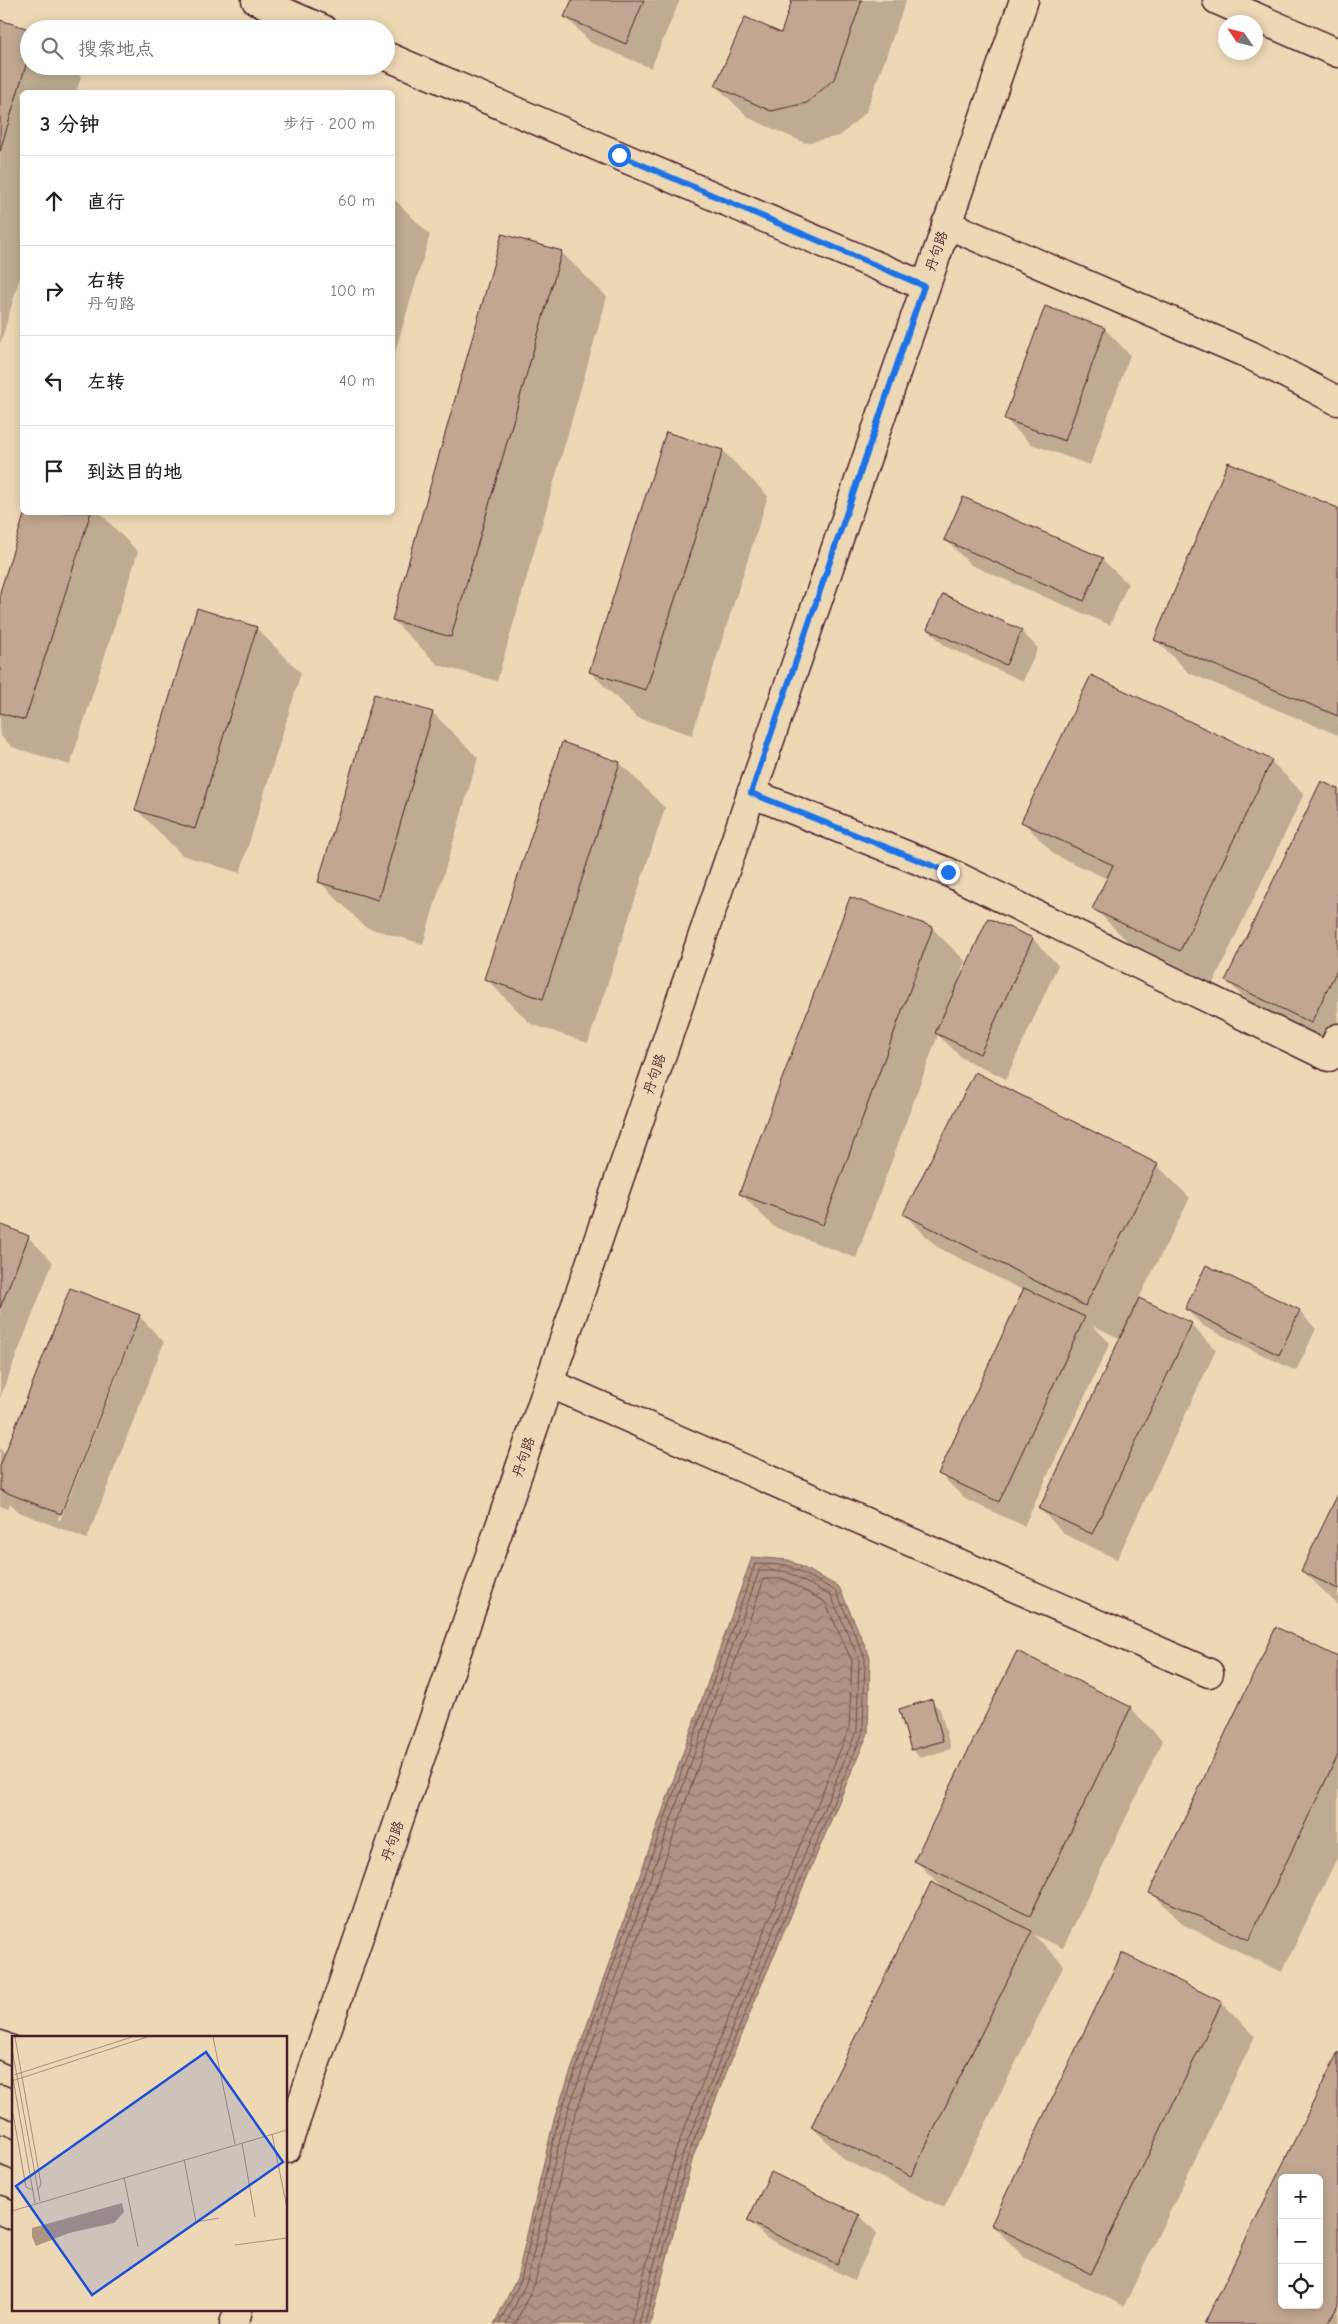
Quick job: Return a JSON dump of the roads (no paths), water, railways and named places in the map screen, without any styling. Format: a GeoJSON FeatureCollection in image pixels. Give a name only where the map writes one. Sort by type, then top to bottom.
{"type":"FeatureCollection","features":[{"type":"Feature","properties":{"kind":"street"},"geometry":{"type":"LineString","coordinates":[[256,0],[302,20]]}},
{"type":"Feature","properties":{"kind":"street","name":"丹句路"},"geometry":{"type":"LineString","coordinates":[[288,2143],[924,286],[1024,0]]}},
{"type":"Feature","properties":{"kind":"street"},"geometry":{"type":"LineString","coordinates":[[1217,0],[1338,53]]}},
{"type":"Feature","properties":{"kind":"street"},"geometry":{"type":"LineString","coordinates":[[395,60],[924,286]]}},
{"type":"Feature","properties":{"kind":"street"},"geometry":{"type":"LineString","coordinates":[[946,224],[1250,355],[1338,402]]}},
{"type":"Feature","properties":{"kind":"street"},"geometry":{"type":"LineString","coordinates":[[751,793],[948,872],[1329,1057],[1338,1038]]}},
{"type":"Feature","properties":{"kind":"street"},"geometry":{"type":"LineString","coordinates":[[549,1383],[1208,1673]]}},
{"type":"Feature","properties":{"kind":"street"},"geometry":{"type":"LineString","coordinates":[[0,2045],[12,2050]]}},
{"type":"Feature","properties":{"kind":"street"},"geometry":{"type":"LineString","coordinates":[[0,2099],[12,2104]]}},
{"type":"Feature","properties":{"kind":"street"},"geometry":{"type":"LineString","coordinates":[[0,2148],[12,2154]]}},
{"type":"Feature","properties":{"kind":"street"},"geometry":{"type":"LineString","coordinates":[[0,2210],[12,2215]]}},
{"type":"Feature","properties":{"kind":"water"},"geometry":{"type":"Polygon","coordinates":[[[752,1557],[789,1560],[839,1587],[870,1657],[868,1733],[753,2005],[693,2157],[650,2324],[494,2324],[517,2278],[554,2119],[752,1557]]]}}]}
